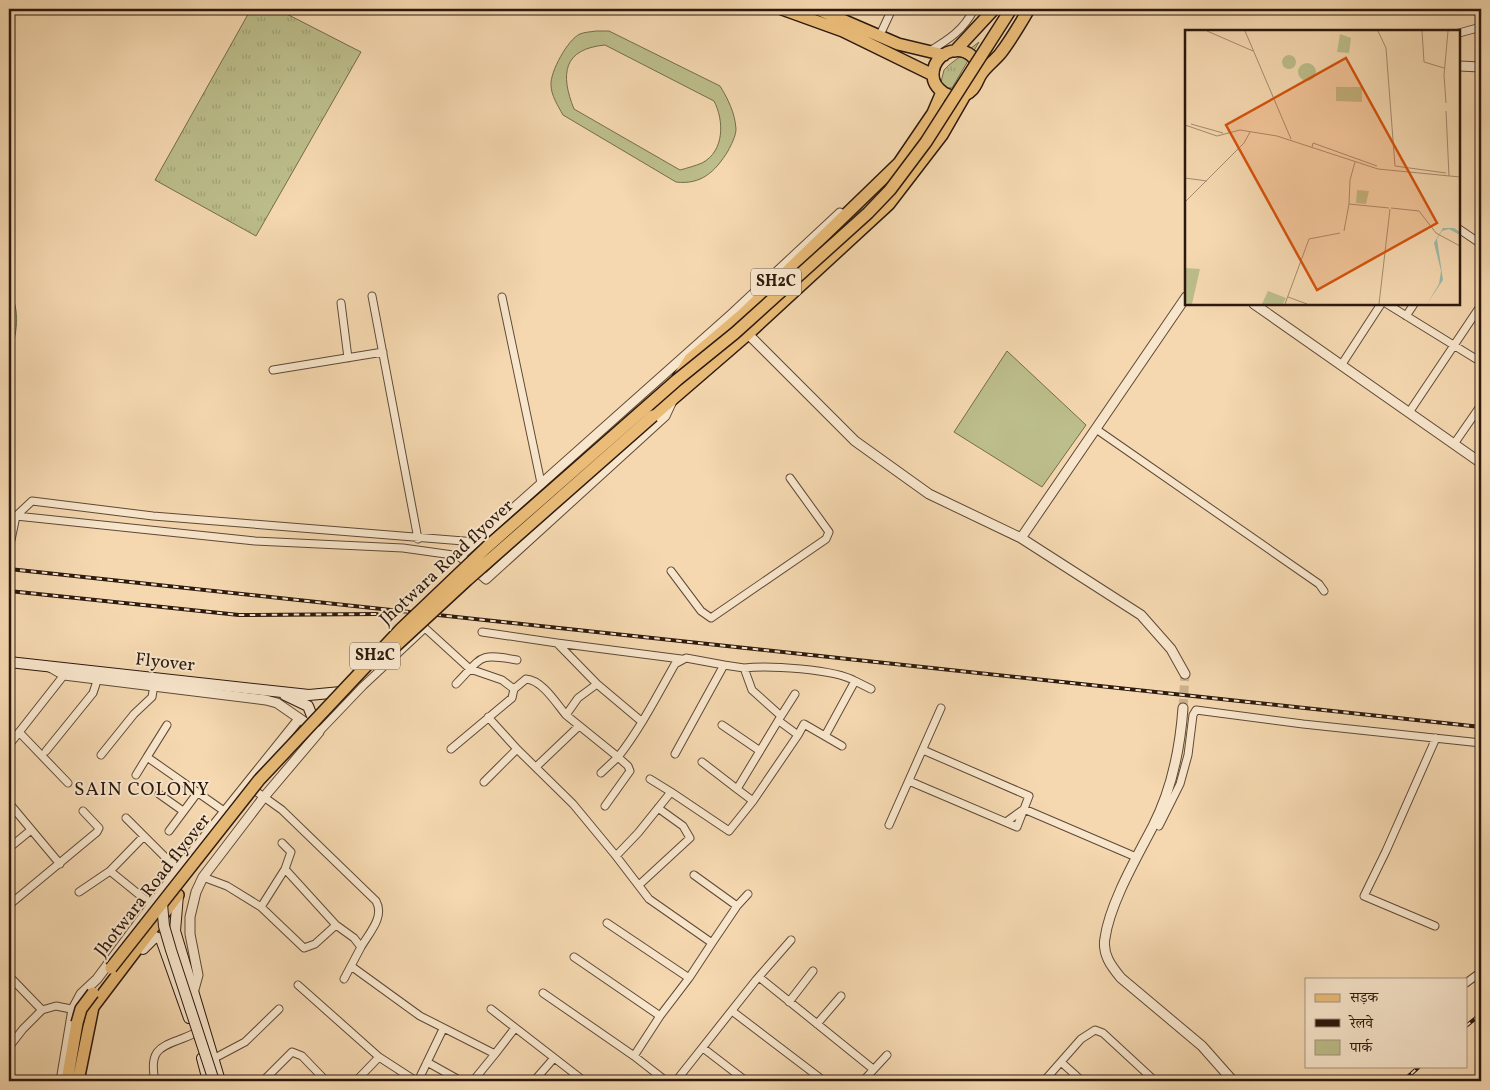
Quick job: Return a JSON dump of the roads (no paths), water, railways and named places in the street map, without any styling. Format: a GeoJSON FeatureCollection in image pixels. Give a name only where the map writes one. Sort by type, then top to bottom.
{"type":"FeatureCollection","features":[{"type":"Feature","properties":{"kind":"main road"},"geometry":{"type":"LineString","coordinates":[[782,9],[843,31],[933,75]]}},
{"type":"Feature","properties":{"kind":"main road"},"geometry":{"type":"LineString","coordinates":[[817,9],[879,37],[928,52],[949,53],[965,51],[974,56],[979,62],[980,75]]}},
{"type":"Feature","properties":{"kind":"main road"},"geometry":{"type":"LineString","coordinates":[[994,9],[949,53],[936,63],[933,75],[935,84],[942,92],[956,97],[965,95],[972,90],[980,75],[1001,52],[1029,9]]}},
{"type":"Feature","properties":{"kind":"main road","name":"Jhotwara Road flyover"},"geometry":{"type":"LineString","coordinates":[[96,995],[107,974],[157,904],[248,793],[316,727],[341,692],[401,629],[487,547],[677,380],[735,332],[868,213],[890,190],[926,142],[1010,9]]}},
{"type":"Feature","properties":{"kind":"main road","name":"SH2C"},"geometry":{"type":"LineString","coordinates":[[860,201],[899,163],[933,113],[942,92]]}},
{"type":"Feature","properties":{"kind":"main road","name":"Jhotwara Road flyover"},"geometry":{"type":"LineString","coordinates":[[96,995],[130,956],[178,895],[239,812],[381,660],[467,580],[748,334],[889,204],[942,135],[965,95]]}},
{"type":"Feature","properties":{"kind":"main road","name":"Jhotwara Road flyover"},"geometry":{"type":"LineString","coordinates":[[677,380],[690,359],[742,314],[860,201]]}},
{"type":"Feature","properties":{"kind":"main road","name":"Flyover"},"geometry":{"type":"LineString","coordinates":[[9,662],[50,667],[68,672],[309,695],[341,692]]}},
{"type":"Feature","properties":{"kind":"main road","name":"Flyover"},"geometry":{"type":"LineString","coordinates":[[278,691],[308,706],[316,727]]}},
{"type":"Feature","properties":{"kind":"main road"},"geometry":{"type":"LineString","coordinates":[[178,895],[175,931],[220,1081]]}},
{"type":"Feature","properties":{"kind":"main road"},"geometry":{"type":"LineString","coordinates":[[157,904],[214,1081]]}},
{"type":"Feature","properties":{"kind":"main road"},"geometry":{"type":"LineString","coordinates":[[122,965],[132,963],[155,937],[161,939],[195,1033],[208,1081]]}},
{"type":"Feature","properties":{"kind":"main road","name":"SH2C"},"geometry":{"type":"LineString","coordinates":[[82,1025],[90,1014],[96,995]]}},
{"type":"Feature","properties":{"kind":"main road","name":"SH2C"},"geometry":{"type":"LineString","coordinates":[[67,1081],[82,1025],[81,1009],[96,995]]}},
{"type":"Feature","properties":{"kind":"main road"},"geometry":{"type":"LineString","coordinates":[[81,1079],[82,1025]]}},
{"type":"Feature","properties":{"kind":"street"},"geometry":{"type":"LineString","coordinates":[[879,37],[892,9]]}},
{"type":"Feature","properties":{"kind":"street"},"geometry":{"type":"LineString","coordinates":[[928,52],[958,33],[969,20],[974,9]]}},
{"type":"Feature","properties":{"kind":"street"},"geometry":{"type":"LineString","coordinates":[[1460,33],[1481,27]]}},
{"type":"Feature","properties":{"kind":"street"},"geometry":{"type":"LineString","coordinates":[[1460,66],[1481,67]]}},
{"type":"Feature","properties":{"kind":"street"},"geometry":{"type":"LineString","coordinates":[[460,556],[734,312],[848,205],[860,201]]}},
{"type":"Feature","properties":{"kind":"street"},"geometry":{"type":"LineString","coordinates":[[1460,232],[1481,244]]}},
{"type":"Feature","properties":{"kind":"street"},"geometry":{"type":"LineString","coordinates":[[372,296],[418,539]]}},
{"type":"Feature","properties":{"kind":"street"},"geometry":{"type":"LineString","coordinates":[[502,297],[541,483]]}},
{"type":"Feature","properties":{"kind":"street"},"geometry":{"type":"LineString","coordinates":[[1021,538],[1185,298]]}},
{"type":"Feature","properties":{"kind":"street"},"geometry":{"type":"LineString","coordinates":[[341,303],[348,358]]}},
{"type":"Feature","properties":{"kind":"street"},"geometry":{"type":"LineString","coordinates":[[1255,305],[1410,411],[1481,463]]}},
{"type":"Feature","properties":{"kind":"street"},"geometry":{"type":"LineString","coordinates":[[1342,364],[1380,305]]}},
{"type":"Feature","properties":{"kind":"street"},"geometry":{"type":"LineString","coordinates":[[1389,305],[1481,362]]}},
{"type":"Feature","properties":{"kind":"street"},"geometry":{"type":"LineString","coordinates":[[1406,316],[1413,305]]}},
{"type":"Feature","properties":{"kind":"street"},"geometry":{"type":"LineString","coordinates":[[1410,411],[1481,305]]}},
{"type":"Feature","properties":{"kind":"street"},"geometry":{"type":"LineString","coordinates":[[748,334],[855,441],[929,494],[1021,538],[1141,615],[1171,649],[1185,674]]}},
{"type":"Feature","properties":{"kind":"street"},"geometry":{"type":"LineString","coordinates":[[273,370],[383,352]]}},
{"type":"Feature","properties":{"kind":"street"},"geometry":{"type":"LineString","coordinates":[[16,516],[292,544],[403,548],[460,556],[486,579],[665,416],[673,399]]}},
{"type":"Feature","properties":{"kind":"street"},"geometry":{"type":"LineString","coordinates":[[1454,444],[1481,405]]}},
{"type":"Feature","properties":{"kind":"street"},"geometry":{"type":"LineString","coordinates":[[1096,429],[1319,584],[1324,591]]}},
{"type":"Feature","properties":{"kind":"street"},"geometry":{"type":"LineString","coordinates":[[671,571],[701,611],[712,618],[826,539],[829,532],[790,478]]}},
{"type":"Feature","properties":{"kind":"street"},"geometry":{"type":"LineString","coordinates":[[9,540],[11,540],[16,516],[32,501],[153,516],[418,539],[476,542]]}},
{"type":"Feature","properties":{"kind":"street"},"geometry":{"type":"LineString","coordinates":[[403,537],[403,548]]}},
{"type":"Feature","properties":{"kind":"street"},"geometry":{"type":"LineString","coordinates":[[193,993],[198,975],[190,934],[190,917],[196,892],[203,877],[316,727],[425,628],[470,669],[502,680],[514,689]]}},
{"type":"Feature","properties":{"kind":"street"},"geometry":{"type":"LineString","coordinates":[[482,632],[681,659],[686,658],[724,666],[744,668],[763,666],[840,675],[871,689]]}},
{"type":"Feature","properties":{"kind":"street"},"geometry":{"type":"LineString","coordinates":[[557,643],[597,684],[641,721]]}},
{"type":"Feature","properties":{"kind":"street"},"geometry":{"type":"LineString","coordinates":[[456,684],[482,657],[488,655],[518,660]]}},
{"type":"Feature","properties":{"kind":"street"},"geometry":{"type":"LineString","coordinates":[[601,773],[618,757],[636,734],[641,721],[675,664],[681,659]]}},
{"type":"Feature","properties":{"kind":"street"},"geometry":{"type":"LineString","coordinates":[[676,754],[724,666]]}},
{"type":"Feature","properties":{"kind":"street"},"geometry":{"type":"LineString","coordinates":[[744,668],[748,685],[798,735]]}},
{"type":"Feature","properties":{"kind":"street"},"geometry":{"type":"LineString","coordinates":[[9,745],[68,672],[98,678],[266,700],[277,703],[299,719],[316,727]]}},
{"type":"Feature","properties":{"kind":"street"},"geometry":{"type":"LineString","coordinates":[[46,750],[93,693],[98,678]]}},
{"type":"Feature","properties":{"kind":"street"},"geometry":{"type":"LineString","coordinates":[[451,749],[512,698],[514,689],[526,678],[532,679],[538,683],[566,715],[618,757],[630,770],[605,806]]}},
{"type":"Feature","properties":{"kind":"street"},"geometry":{"type":"LineString","coordinates":[[825,736],[855,681]]}},
{"type":"Feature","properties":{"kind":"street"},"geometry":{"type":"LineString","coordinates":[[566,715],[578,698],[597,684]]}},
{"type":"Feature","properties":{"kind":"street"},"geometry":{"type":"LineString","coordinates":[[101,755],[134,714],[152,698],[154,685]]}},
{"type":"Feature","properties":{"kind":"street"},"geometry":{"type":"LineString","coordinates":[[737,789],[795,694]]}},
{"type":"Feature","properties":{"kind":"street"},"geometry":{"type":"LineString","coordinates":[[889,825],[941,708]]}},
{"type":"Feature","properties":{"kind":"street"},"geometry":{"type":"LineString","coordinates":[[1183,708],[1181,736],[1174,773],[1154,824],[1136,857],[1107,927],[1105,952],[1111,966],[1122,978],[1202,1046],[1233,1081]]}},
{"type":"Feature","properties":{"kind":"street"},"geometry":{"type":"LineString","coordinates":[[1159,826],[1180,784],[1188,755],[1193,715],[1196,710],[1481,743]]}},
{"type":"Feature","properties":{"kind":"street"},"geometry":{"type":"LineString","coordinates":[[488,717],[537,766],[616,856],[649,899],[712,943]]}},
{"type":"Feature","properties":{"kind":"street"},"geometry":{"type":"LineString","coordinates":[[61,1081],[73,1009],[81,994],[97,979],[157,904],[178,870],[299,719]]}},
{"type":"Feature","properties":{"kind":"street"},"geometry":{"type":"LineString","coordinates":[[722,724],[760,751]]}},
{"type":"Feature","properties":{"kind":"street"},"geometry":{"type":"LineString","coordinates":[[650,779],[729,831],[753,801],[804,724],[842,746]]}},
{"type":"Feature","properties":{"kind":"street"},"geometry":{"type":"LineString","coordinates":[[136,776],[168,725]]}},
{"type":"Feature","properties":{"kind":"street"},"geometry":{"type":"LineString","coordinates":[[537,766],[579,726]]}},
{"type":"Feature","properties":{"kind":"street"},"geometry":{"type":"LineString","coordinates":[[19,732],[68,783]]}},
{"type":"Feature","properties":{"kind":"street"},"geometry":{"type":"LineString","coordinates":[[1435,926],[1364,896],[1436,738]]}},
{"type":"Feature","properties":{"kind":"street"},"geometry":{"type":"LineString","coordinates":[[484,782],[517,748]]}},
{"type":"Feature","properties":{"kind":"street"},"geometry":{"type":"LineString","coordinates":[[909,780],[1017,826],[1029,796],[923,750]]}},
{"type":"Feature","properties":{"kind":"street"},"geometry":{"type":"LineString","coordinates":[[147,757],[224,811]]}},
{"type":"Feature","properties":{"kind":"street"},"geometry":{"type":"LineString","coordinates":[[702,762],[753,801]]}},
{"type":"Feature","properties":{"kind":"street"},"geometry":{"type":"LineString","coordinates":[[246,784],[282,810],[376,901],[380,908],[380,916],[344,979]]}},
{"type":"Feature","properties":{"kind":"street"},"geometry":{"type":"LineString","coordinates":[[169,831],[198,792]]}},
{"type":"Feature","properties":{"kind":"street"},"geometry":{"type":"LineString","coordinates":[[616,856],[671,792]]}},
{"type":"Feature","properties":{"kind":"street"},"geometry":{"type":"LineString","coordinates":[[159,794],[183,812]]}},
{"type":"Feature","properties":{"kind":"street"},"geometry":{"type":"LineString","coordinates":[[9,803],[60,864]]}},
{"type":"Feature","properties":{"kind":"street"},"geometry":{"type":"LineString","coordinates":[[639,884],[690,838],[683,826],[658,808]]}},
{"type":"Feature","properties":{"kind":"street"},"geometry":{"type":"LineString","coordinates":[[1024,809],[1136,857]]}},
{"type":"Feature","properties":{"kind":"street"},"geometry":{"type":"LineString","coordinates":[[9,905],[99,830],[83,811]]}},
{"type":"Feature","properties":{"kind":"street"},"geometry":{"type":"LineString","coordinates":[[126,818],[178,870]]}},
{"type":"Feature","properties":{"kind":"street"},"geometry":{"type":"LineString","coordinates":[[9,848],[31,830]]}},
{"type":"Feature","properties":{"kind":"street"},"geometry":{"type":"LineString","coordinates":[[79,892],[110,871],[144,836]]}},
{"type":"Feature","properties":{"kind":"street"},"geometry":{"type":"LineString","coordinates":[[261,907],[285,869],[291,852],[282,843]]}},
{"type":"Feature","properties":{"kind":"street"},"geometry":{"type":"LineString","coordinates":[[285,869],[336,925],[354,938],[361,947]]}},
{"type":"Feature","properties":{"kind":"street"},"geometry":{"type":"LineString","coordinates":[[110,871],[157,904]]}},
{"type":"Feature","properties":{"kind":"street"},"geometry":{"type":"LineString","coordinates":[[694,875],[737,906]]}},
{"type":"Feature","properties":{"kind":"street"},"geometry":{"type":"LineString","coordinates":[[203,877],[227,886],[261,907],[304,948],[315,944],[336,925]]}},
{"type":"Feature","properties":{"kind":"street"},"geometry":{"type":"LineString","coordinates":[[634,1056],[737,906],[748,894]]}},
{"type":"Feature","properties":{"kind":"street"},"geometry":{"type":"LineString","coordinates":[[607,923],[689,978]]}},
{"type":"Feature","properties":{"kind":"street"},"geometry":{"type":"LineString","coordinates":[[676,1081],[758,977],[791,940]]}},
{"type":"Feature","properties":{"kind":"street"},"geometry":{"type":"LineString","coordinates":[[574,957],[660,1016]]}},
{"type":"Feature","properties":{"kind":"street"},"geometry":{"type":"LineString","coordinates":[[351,966],[362,972],[393,998],[443,1028],[495,1054]]}},
{"type":"Feature","properties":{"kind":"street"},"geometry":{"type":"LineString","coordinates":[[790,1002],[813,971]]}},
{"type":"Feature","properties":{"kind":"street"},"geometry":{"type":"LineString","coordinates":[[1468,982],[1481,972]]}},
{"type":"Feature","properties":{"kind":"street"},"geometry":{"type":"LineString","coordinates":[[9,976],[42,1010]]}},
{"type":"Feature","properties":{"kind":"street"},"geometry":{"type":"LineString","coordinates":[[758,977],[873,1069]]}},
{"type":"Feature","properties":{"kind":"street"},"geometry":{"type":"LineString","coordinates":[[298,985],[379,1057],[417,1081],[443,1028]]}},
{"type":"Feature","properties":{"kind":"street"},"geometry":{"type":"LineString","coordinates":[[543,993],[634,1056],[666,1081]]}},
{"type":"Feature","properties":{"kind":"street"},"geometry":{"type":"LineString","coordinates":[[817,1024],[842,996]]}},
{"type":"Feature","properties":{"kind":"street"},"geometry":{"type":"LineString","coordinates":[[9,1047],[23,1029],[42,1010],[56,1006],[90,1014]]}},
{"type":"Feature","properties":{"kind":"street"},"geometry":{"type":"LineString","coordinates":[[491,1008],[584,1081]]}},
{"type":"Feature","properties":{"kind":"street"},"geometry":{"type":"LineString","coordinates":[[213,1059],[245,1042],[280,1009]]}},
{"type":"Feature","properties":{"kind":"street"},"geometry":{"type":"LineString","coordinates":[[732,1011],[824,1081]]}},
{"type":"Feature","properties":{"kind":"street"},"geometry":{"type":"LineString","coordinates":[[474,1081],[515,1028]]}},
{"type":"Feature","properties":{"kind":"street"},"geometry":{"type":"LineString","coordinates":[[1044,1081],[1081,1039],[1095,1030],[1103,1033],[1155,1081]]}},
{"type":"Feature","properties":{"kind":"street"},"geometry":{"type":"LineString","coordinates":[[155,1081],[151,1063],[157,1052],[166,1045],[195,1033]]}},
{"type":"Feature","properties":{"kind":"street"},"geometry":{"type":"LineString","coordinates":[[703,1048],[746,1081]]}},
{"type":"Feature","properties":{"kind":"street"},"geometry":{"type":"LineString","coordinates":[[263,1081],[292,1052],[302,1056],[326,1081]]}},
{"type":"Feature","properties":{"kind":"street"},"geometry":{"type":"LineString","coordinates":[[863,1081],[887,1055]]}},
{"type":"Feature","properties":{"kind":"street"},"geometry":{"type":"LineString","coordinates":[[356,1081],[379,1057]]}},
{"type":"Feature","properties":{"kind":"street"},"geometry":{"type":"LineString","coordinates":[[534,1081],[554,1058]]}},
{"type":"Feature","properties":{"kind":"street"},"geometry":{"type":"LineString","coordinates":[[427,1062],[462,1081]]}},
{"type":"Feature","properties":{"kind":"street"},"geometry":{"type":"LineString","coordinates":[[1061,1062],[1082,1081]]}},
{"type":"Feature","properties":{"kind":"tunnel"},"geometry":{"type":"LineString","coordinates":[[1183,708],[1185,674]]}},
{"type":"Feature","properties":{"kind":"railway"},"geometry":{"type":"LineString","coordinates":[[9,569],[1481,727]]}},
{"type":"Feature","properties":{"kind":"railway"},"geometry":{"type":"LineString","coordinates":[[9,591],[239,615],[377,614]]}},
{"type":"Feature","properties":{"kind":"railway"},"geometry":{"type":"LineString","coordinates":[[1468,1024],[1481,1014]]}},
{"type":"Feature","properties":{"kind":"railway"},"geometry":{"type":"LineString","coordinates":[[1403,1081],[1418,1068]]}},
{"type":"Feature","properties":{"kind":"district","name":"SAIN COLONY"},"geometry":{"type":"Point","coordinates":[142,790]}}]}
